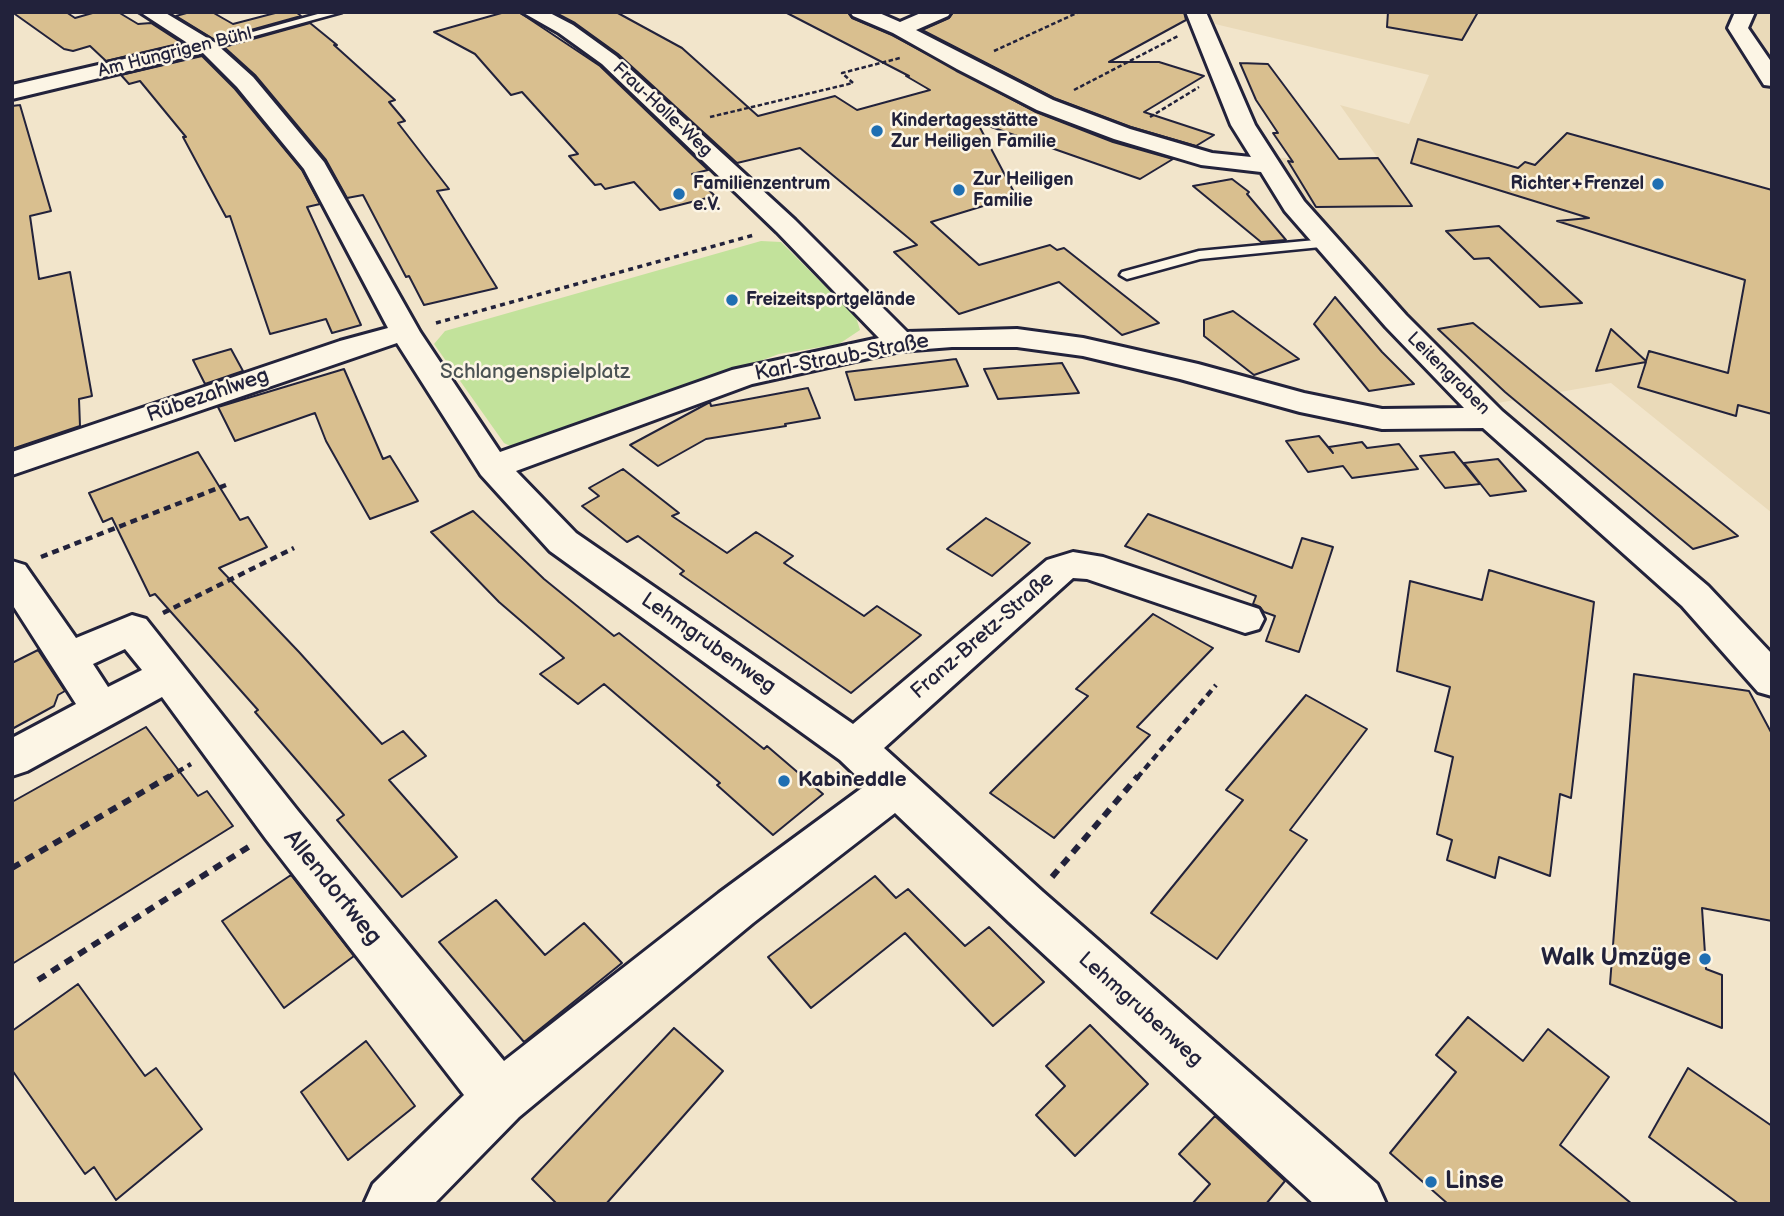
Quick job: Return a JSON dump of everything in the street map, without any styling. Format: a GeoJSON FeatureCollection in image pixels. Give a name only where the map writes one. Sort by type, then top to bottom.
{"type":"FeatureCollection","features":[{"type":"Feature","properties":{"kind":"street","name":"Lehmgrubenweg"},"geometry":{"type":"LineString","coordinates":[[150,12],[207,46],[245,82],[315,167],[405,332],[493,467],[563,542],[855,748],[1026,907],[1357,1204]]}},
{"type":"Feature","properties":{"kind":"street","name":"Frau-Holle-Weg"},"geometry":{"type":"LineString","coordinates":[[532,12],[589,44],[786,226],[900,342]]}},
{"type":"Feature","properties":{"kind":"street"},"geometry":{"type":"LineString","coordinates":[[860,12],[900,29],[964,65],[1045,105],[1122,134],[1210,160],[1269,166]]}},
{"type":"Feature","properties":{"kind":"street"},"geometry":{"type":"LineString","coordinates":[[900,29],[941,12]]}},
{"type":"Feature","properties":{"kind":"street"},"geometry":{"type":"LineString","coordinates":[[1752,13],[1738,28],[1772,80]]}},
{"type":"Feature","properties":{"kind":"street","name":"Leitengraben"},"geometry":{"type":"LineString","coordinates":[[1200,23],[1243,125],[1294,206],[1326,243],[1396,321],[1491,418],[1695,596],[1772,681]]}},
{"type":"Feature","properties":{"kind":"street","name":"Am Hungrigen Bühl"},"geometry":{"type":"LineString","coordinates":[[12,92],[207,46]]}},
{"type":"Feature","properties":{"kind":"street","name":"Rübezahlweg"},"geometry":{"type":"LineString","coordinates":[[12,464],[351,347],[405,332]]}},
{"type":"Feature","properties":{"kind":"street","name":"Karl-Straub-Straße"},"geometry":{"type":"LineString","coordinates":[[493,467],[743,377],[900,342],[952,338],[1017,338],[1083,347],[1187,371],[1300,402],[1382,419],[1491,418]]}},
{"type":"Feature","properties":{"kind":"street","name":"Franz-Bretz-Straße"},"geometry":{"type":"LineString","coordinates":[[855,748],[1060,569],[1073,565],[1090,566],[1245,619]]}},
{"type":"Feature","properties":{"kind":"street"},"geometry":{"type":"LineString","coordinates":[[25,566],[68,658],[101,710]]}},
{"type":"Feature","properties":{"kind":"street"},"geometry":{"type":"LineString","coordinates":[[68,658],[132,629]]}},
{"type":"Feature","properties":{"kind":"street","name":"Allendorfweg"},"geometry":{"type":"LineString","coordinates":[[132,629],[282,825],[500,1098]]}},
{"type":"Feature","properties":{"kind":"street"},"geometry":{"type":"LineString","coordinates":[[12,759],[168,675]]}},
{"type":"Feature","properties":{"kind":"street"},"geometry":{"type":"LineString","coordinates":[[393,1204],[500,1098],[736,908],[897,786]]}},
{"type":"Feature","properties":{"kind":"lane","name":"Am Hungrigen Bühl"},"geometry":{"type":"LineString","coordinates":[[207,46],[337,12]]}},
{"type":"Feature","properties":{"kind":"lane"},"geometry":{"type":"LineString","coordinates":[[1127,275],[1199,255],[1326,243]]}},
{"type":"Feature","properties":{"kind":"path"},"geometry":{"type":"LineString","coordinates":[[964,65],[1080,12]]}},
{"type":"Feature","properties":{"kind":"path"},"geometry":{"type":"LineString","coordinates":[[1045,105],[1200,23]]}},
{"type":"Feature","properties":{"kind":"path"},"geometry":{"type":"LineString","coordinates":[[678,124],[853,83],[842,73],[936,49]]}},
{"type":"Feature","properties":{"kind":"path"},"geometry":{"type":"LineString","coordinates":[[1122,134],[1203,85],[1226,85]]}},
{"type":"Feature","properties":{"kind":"path"},"geometry":{"type":"LineString","coordinates":[[405,332],[786,226]]}},
{"type":"Feature","properties":{"kind":"path"},"geometry":{"type":"LineString","coordinates":[[25,566],[226,485]]}},
{"type":"Feature","properties":{"kind":"path"},"geometry":{"type":"LineString","coordinates":[[132,629],[294,548]]}},
{"type":"Feature","properties":{"kind":"path"},"geometry":{"type":"LineString","coordinates":[[1026,907],[1216,685]]}},
{"type":"Feature","properties":{"kind":"path"},"geometry":{"type":"LineString","coordinates":[[12,868],[222,746]]}},
{"type":"Feature","properties":{"kind":"path"},"geometry":{"type":"LineString","coordinates":[[38,980],[282,825]]}},
{"type":"Feature","properties":{"kind":"shaded area"},"geometry":{"type":"Polygon","coordinates":[[[1208,12],[1772,12],[1772,513],[1611,383],[1492,404],[1406,318],[1306,206],[1275,158],[1377,157],[1340,105],[1409,124],[1429,75],[1215,24],[1208,12]]]}},
{"type":"Feature","properties":{"kind":"green space","name":"Schlangenspielplatz"},"geometry":{"type":"Polygon","coordinates":[[[761,241],[781,242],[856,317],[860,330],[839,344],[779,354],[518,450],[504,443],[434,344],[445,331],[761,241]]]}},
{"type":"Feature","properties":{"kind":"building"},"geometry":{"type":"Polygon","coordinates":[[[12,12],[66,12],[75,18],[96,12],[118,12],[138,24],[151,23],[182,43],[106,61],[90,46],[73,51],[64,49],[12,12]]]}},
{"type":"Feature","properties":{"kind":"building"},"geometry":{"type":"Polygon","coordinates":[[[190,12],[212,12],[233,24],[279,12],[296,12],[301,16],[215,40],[176,16],[190,12]]]}},
{"type":"Feature","properties":{"kind":"building"},"geometry":{"type":"Polygon","coordinates":[[[505,12],[519,12],[600,66],[708,170],[692,174],[715,196],[660,210],[634,182],[605,189],[601,184],[595,185],[569,156],[578,154],[522,92],[511,95],[475,54],[434,32],[505,12]]]}},
{"type":"Feature","properties":{"kind":"building"},"geometry":{"type":"Polygon","coordinates":[[[554,12],[616,12],[682,48],[758,116],[835,96],[857,110],[930,90],[906,76],[909,76],[785,12],[848,12],[852,18],[892,35],[1036,112],[1113,142],[1173,159],[1140,179],[977,122],[1016,196],[931,222],[979,265],[1050,245],[1057,250],[1064,248],[1159,323],[1122,335],[1059,282],[959,314],[894,252],[917,245],[800,148],[737,163],[618,54],[575,23],[554,12]]]}},
{"type":"Feature","properties":{"kind":"building"},"geometry":{"type":"Polygon","coordinates":[[[953,12],[1184,12],[1186,20],[1109,62],[1159,62],[1204,76],[1144,112],[1214,135],[1196,146],[1131,127],[1054,98],[922,30],[949,18],[953,12]]]}},
{"type":"Feature","properties":{"kind":"building"},"geometry":{"type":"Polygon","coordinates":[[[1388,12],[1478,12],[1462,40],[1387,27],[1388,12]]]}},
{"type":"Feature","properties":{"kind":"building"},"geometry":{"type":"Polygon","coordinates":[[[310,23],[395,100],[389,102],[405,121],[398,123],[449,189],[437,191],[497,288],[424,305],[409,276],[406,277],[363,195],[347,198],[326,160],[255,75],[224,47],[310,23]]]}},
{"type":"Feature","properties":{"kind":"building"},"geometry":{"type":"Polygon","coordinates":[[[202,56],[235,89],[302,170],[320,204],[307,207],[361,325],[332,333],[326,319],[270,334],[230,216],[226,217],[183,137],[186,137],[140,81],[129,84],[121,75],[202,56]]]}},
{"type":"Feature","properties":{"kind":"building"},"geometry":{"type":"Polygon","coordinates":[[[1240,63],[1268,64],[1339,159],[1378,158],[1412,206],[1316,207],[1288,161],[1293,162],[1273,133],[1278,133],[1256,100],[1240,63]]]}},
{"type":"Feature","properties":{"kind":"building"},"geometry":{"type":"Polygon","coordinates":[[[20,105],[51,211],[30,216],[39,279],[70,272],[92,396],[79,399],[80,426],[12,449],[12,106],[20,105]]]}},
{"type":"Feature","properties":{"kind":"building"},"geometry":{"type":"Polygon","coordinates":[[[1567,133],[1772,190],[1772,414],[1738,405],[1736,416],[1638,387],[1646,362],[1596,371],[1611,329],[1646,361],[1649,351],[1728,373],[1745,280],[1557,221],[1589,218],[1411,163],[1418,139],[1518,168],[1525,162],[1535,165],[1567,133]]]}},
{"type":"Feature","properties":{"kind":"building"},"geometry":{"type":"Polygon","coordinates":[[[1232,179],[1249,192],[1247,194],[1286,240],[1261,242],[1193,186],[1232,179]]]}},
{"type":"Feature","properties":{"kind":"building"},"geometry":{"type":"Polygon","coordinates":[[[1499,226],[1582,303],[1540,307],[1489,258],[1474,259],[1446,231],[1499,226]]]}},
{"type":"Feature","properties":{"kind":"building"},"geometry":{"type":"Polygon","coordinates":[[[1335,297],[1382,352],[1414,384],[1369,391],[1314,324],[1335,297]]]}},
{"type":"Feature","properties":{"kind":"building"},"geometry":{"type":"Polygon","coordinates":[[[1233,311],[1299,359],[1254,375],[1204,336],[1204,320],[1233,311]]]}},
{"type":"Feature","properties":{"kind":"building"},"geometry":{"type":"Polygon","coordinates":[[[1473,323],[1738,536],[1693,549],[1505,392],[1438,329],[1473,323]]]}},
{"type":"Feature","properties":{"kind":"building"},"geometry":{"type":"Polygon","coordinates":[[[231,349],[243,371],[205,384],[193,360],[231,349]]]}},
{"type":"Feature","properties":{"kind":"building"},"geometry":{"type":"Polygon","coordinates":[[[956,359],[968,386],[855,400],[846,372],[956,359]]]}},
{"type":"Feature","properties":{"kind":"building"},"geometry":{"type":"Polygon","coordinates":[[[1062,363],[1079,393],[998,399],[984,369],[1062,363]]]}},
{"type":"Feature","properties":{"kind":"building"},"geometry":{"type":"Polygon","coordinates":[[[344,369],[383,459],[390,456],[418,501],[370,519],[326,441],[315,413],[235,441],[218,407],[344,369]]]}},
{"type":"Feature","properties":{"kind":"building"},"geometry":{"type":"Polygon","coordinates":[[[808,388],[820,418],[706,439],[658,466],[630,445],[710,402],[711,406],[808,388]]]}},
{"type":"Feature","properties":{"kind":"building"},"geometry":{"type":"Polygon","coordinates":[[[1319,436],[1333,453],[1329,447],[1362,442],[1367,448],[1399,444],[1418,469],[1352,478],[1343,466],[1308,472],[1286,441],[1319,436]]]}},
{"type":"Feature","properties":{"kind":"building"},"geometry":{"type":"Polygon","coordinates":[[[198,452],[240,520],[248,517],[267,547],[219,568],[382,744],[403,731],[426,756],[389,780],[457,857],[402,897],[337,820],[344,815],[255,712],[258,710],[155,594],[150,596],[112,518],[103,522],[89,493],[198,452]]]}},
{"type":"Feature","properties":{"kind":"building"},"geometry":{"type":"Polygon","coordinates":[[[1454,452],[1480,484],[1445,488],[1420,456],[1454,452]]]}},
{"type":"Feature","properties":{"kind":"building"},"geometry":{"type":"Polygon","coordinates":[[[1498,459],[1526,491],[1490,496],[1464,463],[1498,459]]]}},
{"type":"Feature","properties":{"kind":"building"},"geometry":{"type":"Polygon","coordinates":[[[623,469],[679,513],[672,516],[727,553],[756,532],[793,556],[784,563],[864,616],[877,606],[921,635],[851,693],[680,574],[684,571],[638,536],[627,542],[582,506],[599,496],[589,488],[623,469]]]}},
{"type":"Feature","properties":{"kind":"building"},"geometry":{"type":"Polygon","coordinates":[[[473,511],[544,579],[614,636],[619,633],[764,749],[767,746],[823,794],[773,835],[717,785],[720,783],[604,684],[578,704],[540,674],[564,658],[499,602],[431,532],[473,511]]]}},
{"type":"Feature","properties":{"kind":"building"},"geometry":{"type":"Polygon","coordinates":[[[1148,514],[1292,568],[1302,538],[1333,547],[1299,652],[1266,641],[1275,616],[1253,604],[1256,596],[1125,546],[1148,514]]]}},
{"type":"Feature","properties":{"kind":"building"},"geometry":{"type":"Polygon","coordinates":[[[986,518],[1030,543],[992,576],[947,549],[986,518]]]}},
{"type":"Feature","properties":{"kind":"building"},"geometry":{"type":"Polygon","coordinates":[[[1489,570],[1594,602],[1571,798],[1560,794],[1550,876],[1499,857],[1495,878],[1447,860],[1452,840],[1437,834],[1453,757],[1435,751],[1450,687],[1397,671],[1410,581],[1482,600],[1489,570]]]}},
{"type":"Feature","properties":{"kind":"building"},"geometry":{"type":"Polygon","coordinates":[[[1153,614],[1213,648],[1137,727],[1150,735],[1054,838],[990,793],[1088,696],[1076,689],[1153,614]]]}},
{"type":"Feature","properties":{"kind":"building"},"geometry":{"type":"Polygon","coordinates":[[[38,650],[65,691],[58,695],[54,706],[12,729],[12,663],[38,650]]]}},
{"type":"Feature","properties":{"kind":"building"},"geometry":{"type":"Polygon","coordinates":[[[1634,674],[1749,691],[1772,734],[1772,921],[1702,908],[1706,969],[1722,975],[1722,1028],[1610,984],[1634,674]]]}},
{"type":"Feature","properties":{"kind":"building"},"geometry":{"type":"Polygon","coordinates":[[[1306,695],[1367,729],[1290,830],[1307,840],[1217,959],[1151,913],[1243,800],[1226,790],[1306,695]]]}},
{"type":"Feature","properties":{"kind":"building"},"geometry":{"type":"Polygon","coordinates":[[[146,727],[198,796],[207,791],[233,826],[12,964],[12,802],[146,727]]]}},
{"type":"Feature","properties":{"kind":"building"},"geometry":{"type":"Polygon","coordinates":[[[291,875],[354,956],[284,1008],[222,921],[291,875]]]}},
{"type":"Feature","properties":{"kind":"building"},"geometry":{"type":"Polygon","coordinates":[[[875,876],[896,898],[908,889],[965,946],[989,927],[1044,982],[993,1026],[905,933],[811,1008],[768,957],[875,876]]]}},
{"type":"Feature","properties":{"kind":"building"},"geometry":{"type":"Polygon","coordinates":[[[496,900],[545,955],[584,923],[622,963],[524,1042],[439,942],[496,900]]]}},
{"type":"Feature","properties":{"kind":"building"},"geometry":{"type":"Polygon","coordinates":[[[78,984],[145,1076],[156,1068],[202,1129],[116,1200],[94,1167],[85,1174],[12,1070],[12,1031],[78,984]]]}},
{"type":"Feature","properties":{"kind":"building"},"geometry":{"type":"Polygon","coordinates":[[[1468,1017],[1523,1061],[1548,1029],[1609,1077],[1560,1145],[1632,1204],[1448,1204],[1390,1153],[1456,1072],[1436,1055],[1468,1017]]]}},
{"type":"Feature","properties":{"kind":"building"},"geometry":{"type":"Polygon","coordinates":[[[1090,1025],[1148,1084],[1075,1156],[1036,1115],[1065,1086],[1046,1066],[1090,1025]]]}},
{"type":"Feature","properties":{"kind":"building"},"geometry":{"type":"Polygon","coordinates":[[[674,1028],[723,1071],[606,1204],[557,1204],[532,1179],[674,1028]]]}},
{"type":"Feature","properties":{"kind":"building"},"geometry":{"type":"Polygon","coordinates":[[[366,1041],[415,1106],[348,1160],[301,1092],[366,1041]]]}},
{"type":"Feature","properties":{"kind":"building"},"geometry":{"type":"Polygon","coordinates":[[[1688,1068],[1772,1126],[1772,1204],[1739,1204],[1649,1137],[1688,1068]]]}},
{"type":"Feature","properties":{"kind":"building"},"geometry":{"type":"Polygon","coordinates":[[[1215,1116],[1285,1181],[1266,1204],[1192,1204],[1210,1184],[1179,1154],[1215,1116]]]}},
{"type":"Feature","properties":{"kind":"place","name":"Kindertagesstätte Zur Heiligen Familie"},"geometry":{"type":"Point","coordinates":[877,131]}},
{"type":"Feature","properties":{"kind":"place","name":"Richter+Frenzel"},"geometry":{"type":"Point","coordinates":[1658,184]}},
{"type":"Feature","properties":{"kind":"place","name":"Zur Heiligen Familie"},"geometry":{"type":"Point","coordinates":[959,190]}},
{"type":"Feature","properties":{"kind":"place","name":"Familienzentrum e.V."},"geometry":{"type":"Point","coordinates":[679,194]}},
{"type":"Feature","properties":{"kind":"place","name":"Freizeitsportgelände"},"geometry":{"type":"Point","coordinates":[732,300]}},
{"type":"Feature","properties":{"kind":"place","name":"Kabineddle"},"geometry":{"type":"Point","coordinates":[784,781]}},
{"type":"Feature","properties":{"kind":"place","name":"Walk Umzüge"},"geometry":{"type":"Point","coordinates":[1705,959]}},
{"type":"Feature","properties":{"kind":"place","name":"Linse"},"geometry":{"type":"Point","coordinates":[1431,1182]}}]}
